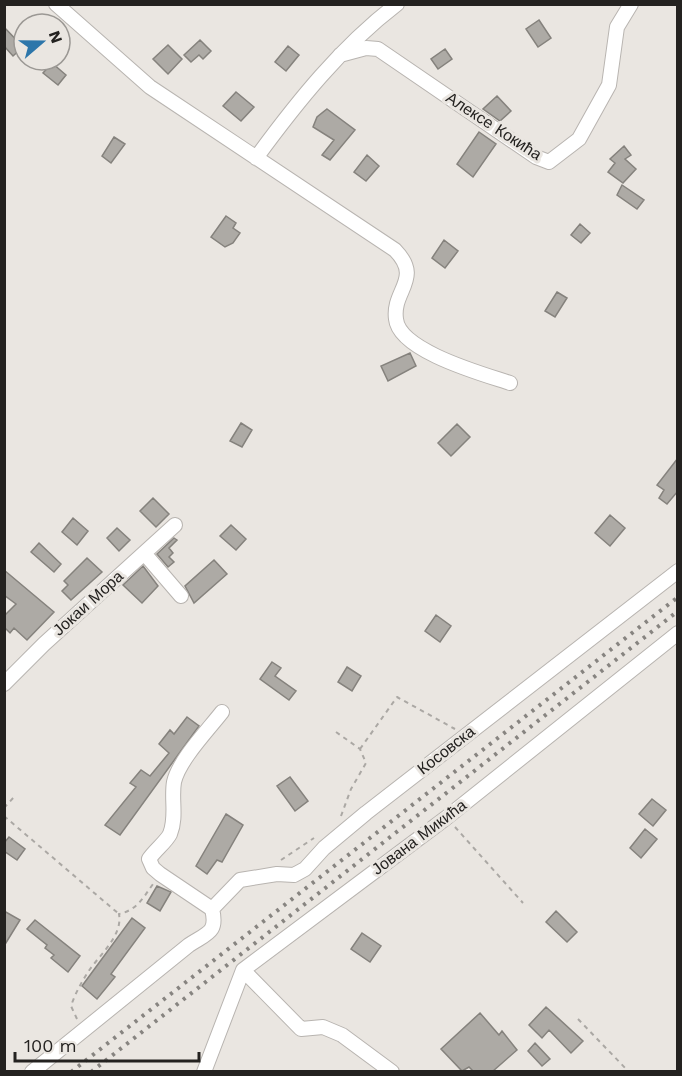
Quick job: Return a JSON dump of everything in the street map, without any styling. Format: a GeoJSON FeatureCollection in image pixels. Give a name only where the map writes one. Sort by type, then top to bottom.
{"type":"FeatureCollection","features":[{"type":"Feature","properties":{"kind":"street"},"geometry":{"type":"LineString","coordinates":[[56,4],[150,87],[395,250],[404,259],[408,271],[396,319],[400,331],[410,340],[453,364],[510,383]]}},
{"type":"Feature","properties":{"kind":"street"},"geometry":{"type":"LineString","coordinates":[[256,158],[287,115],[340,55],[369,26],[397,4]]}},
{"type":"Feature","properties":{"kind":"street","name":"Алексе Кокића"},"geometry":{"type":"LineString","coordinates":[[340,55],[366,48],[378,49],[536,157],[549,162],[579,139],[609,85],[617,27],[631,4]]}},
{"type":"Feature","properties":{"kind":"street","name":"Јокаи Мора"},"geometry":{"type":"LineString","coordinates":[[4,684],[44,644],[175,525]]}},
{"type":"Feature","properties":{"kind":"street"},"geometry":{"type":"LineString","coordinates":[[144,553],[181,596]]}},
{"type":"Feature","properties":{"kind":"street","name":"Косовска"},"geometry":{"type":"LineString","coordinates":[[212,909],[240,880],[277,874],[294,875],[305,869],[324,848],[465,735],[678,571]]}},
{"type":"Feature","properties":{"kind":"street","name":"Јована Микића"},"geometry":{"type":"LineString","coordinates":[[243,970],[446,818],[678,633]]}},
{"type":"Feature","properties":{"kind":"street"},"geometry":{"type":"LineString","coordinates":[[32,1071],[189,945],[212,931],[215,922],[212,909],[160,874],[153,868],[150,859],[156,847],[169,836],[173,824],[174,782],[180,768],[222,712]]}},
{"type":"Feature","properties":{"kind":"street"},"geometry":{"type":"LineString","coordinates":[[204,1071],[243,970],[301,1029],[322,1027],[342,1035],[392,1071]]}},
{"type":"Feature","properties":{"kind":"path"},"geometry":{"type":"LineString","coordinates":[[360,749],[397,698],[465,735]]}},
{"type":"Feature","properties":{"kind":"path"},"geometry":{"type":"LineString","coordinates":[[336,732],[360,749],[366,763],[351,789],[339,822]]}},
{"type":"Feature","properties":{"kind":"path"},"geometry":{"type":"LineString","coordinates":[[4,808],[14,796]]}},
{"type":"Feature","properties":{"kind":"path"},"geometry":{"type":"LineString","coordinates":[[4,816],[119,914],[121,923],[103,955],[89,970],[71,1006],[80,1024],[87,1029]]}},
{"type":"Feature","properties":{"kind":"path"},"geometry":{"type":"LineString","coordinates":[[446,818],[523,903]]}},
{"type":"Feature","properties":{"kind":"path"},"geometry":{"type":"LineString","coordinates":[[275,865],[320,834]]}},
{"type":"Feature","properties":{"kind":"path"},"geometry":{"type":"LineString","coordinates":[[119,914],[129,912],[137,906],[160,874]]}},
{"type":"Feature","properties":{"kind":"path"},"geometry":{"type":"LineString","coordinates":[[578,1020],[629,1071]]}},
{"type":"Feature","properties":{"kind":"building"},"geometry":{"type":"Polygon","coordinates":[[[539,20],[551,38],[538,47],[526,29],[539,20]]]}},
{"type":"Feature","properties":{"kind":"building"},"geometry":{"type":"Polygon","coordinates":[[[4,27],[12,35],[12,55],[4,46],[4,27]]]}},
{"type":"Feature","properties":{"kind":"building"},"geometry":{"type":"Polygon","coordinates":[[[200,40],[211,51],[203,59],[199,55],[191,62],[184,55],[200,40]]]}},
{"type":"Feature","properties":{"kind":"building"},"geometry":{"type":"Polygon","coordinates":[[[168,45],[182,59],[168,74],[153,59],[168,45]]]}},
{"type":"Feature","properties":{"kind":"building"},"geometry":{"type":"Polygon","coordinates":[[[288,46],[299,55],[286,71],[275,62],[288,46]]]}},
{"type":"Feature","properties":{"kind":"building"},"geometry":{"type":"Polygon","coordinates":[[[445,49],[452,59],[438,69],[431,59],[445,49]]]}},
{"type":"Feature","properties":{"kind":"building"},"geometry":{"type":"Polygon","coordinates":[[[62,72],[66,75],[58,85],[43,73],[62,72]]]}},
{"type":"Feature","properties":{"kind":"building"},"geometry":{"type":"Polygon","coordinates":[[[236,92],[254,107],[241,121],[223,106],[236,92]]]}},
{"type":"Feature","properties":{"kind":"building"},"geometry":{"type":"Polygon","coordinates":[[[497,96],[511,111],[500,121],[483,109],[497,96]]]}},
{"type":"Feature","properties":{"kind":"building"},"geometry":{"type":"Polygon","coordinates":[[[327,109],[355,130],[330,160],[322,155],[334,140],[313,127],[317,117],[327,109]]]}},
{"type":"Feature","properties":{"kind":"building"},"geometry":{"type":"Polygon","coordinates":[[[479,132],[496,144],[473,177],[457,164],[479,132]]]}},
{"type":"Feature","properties":{"kind":"building"},"geometry":{"type":"Polygon","coordinates":[[[114,137],[125,144],[111,163],[102,156],[114,137]]]}},
{"type":"Feature","properties":{"kind":"building"},"geometry":{"type":"Polygon","coordinates":[[[624,146],[631,155],[625,159],[636,169],[623,183],[608,172],[615,163],[610,159],[624,146]]]}},
{"type":"Feature","properties":{"kind":"building"},"geometry":{"type":"Polygon","coordinates":[[[367,155],[379,166],[366,181],[354,172],[367,155]]]}},
{"type":"Feature","properties":{"kind":"building"},"geometry":{"type":"Polygon","coordinates":[[[622,185],[644,200],[637,209],[617,195],[622,185]]]}},
{"type":"Feature","properties":{"kind":"building"},"geometry":{"type":"Polygon","coordinates":[[[226,216],[236,223],[233,228],[240,233],[233,243],[225,247],[211,237],[226,216]]]}},
{"type":"Feature","properties":{"kind":"building"},"geometry":{"type":"Polygon","coordinates":[[[580,224],[590,233],[581,243],[571,235],[580,224]]]}},
{"type":"Feature","properties":{"kind":"building"},"geometry":{"type":"Polygon","coordinates":[[[444,240],[458,251],[445,268],[432,258],[444,240]]]}},
{"type":"Feature","properties":{"kind":"building"},"geometry":{"type":"Polygon","coordinates":[[[557,292],[567,298],[555,317],[545,311],[557,292]]]}},
{"type":"Feature","properties":{"kind":"building"},"geometry":{"type":"Polygon","coordinates":[[[410,353],[416,366],[388,381],[381,366],[410,353]]]}},
{"type":"Feature","properties":{"kind":"building"},"geometry":{"type":"Polygon","coordinates":[[[241,423],[252,430],[242,447],[230,441],[241,423]]]}},
{"type":"Feature","properties":{"kind":"building"},"geometry":{"type":"Polygon","coordinates":[[[457,424],[470,437],[451,456],[438,443],[457,424]]]}},
{"type":"Feature","properties":{"kind":"building"},"geometry":{"type":"Polygon","coordinates":[[[678,458],[678,491],[667,504],[659,498],[664,490],[657,485],[678,458]]]}},
{"type":"Feature","properties":{"kind":"building"},"geometry":{"type":"Polygon","coordinates":[[[153,498],[169,514],[156,527],[140,511],[153,498]]]}},
{"type":"Feature","properties":{"kind":"building"},"geometry":{"type":"Polygon","coordinates":[[[610,515],[625,528],[610,546],[595,533],[610,515]]]}},
{"type":"Feature","properties":{"kind":"building"},"geometry":{"type":"Polygon","coordinates":[[[73,518],[88,531],[77,545],[62,532],[73,518]]]}},
{"type":"Feature","properties":{"kind":"building"},"geometry":{"type":"Polygon","coordinates":[[[231,525],[246,539],[236,550],[220,536],[231,525]]]}},
{"type":"Feature","properties":{"kind":"building"},"geometry":{"type":"Polygon","coordinates":[[[117,528],[130,540],[119,551],[107,538],[117,528]]]}},
{"type":"Feature","properties":{"kind":"building"},"geometry":{"type":"Polygon","coordinates":[[[174,538],[177,540],[169,548],[173,553],[169,557],[174,562],[168,567],[157,554],[174,538]]]}},
{"type":"Feature","properties":{"kind":"building"},"geometry":{"type":"Polygon","coordinates":[[[39,543],[61,564],[54,572],[31,552],[39,543]]]}},
{"type":"Feature","properties":{"kind":"building"},"geometry":{"type":"Polygon","coordinates":[[[87,558],[102,572],[71,600],[62,591],[68,585],[64,581],[87,558]]]}},
{"type":"Feature","properties":{"kind":"building"},"geometry":{"type":"Polygon","coordinates":[[[214,560],[227,574],[194,603],[185,586],[214,560]]]}},
{"type":"Feature","properties":{"kind":"building"},"geometry":{"type":"Polygon","coordinates":[[[143,566],[158,586],[142,603],[123,585],[143,566]]]}},
{"type":"Feature","properties":{"kind":"building"},"geometry":{"type":"Polygon","coordinates":[[[4,570],[54,612],[27,640],[14,628],[10,633],[4,627],[4,616],[16,604],[4,595],[4,570]]]}},
{"type":"Feature","properties":{"kind":"building"},"geometry":{"type":"Polygon","coordinates":[[[436,615],[451,626],[440,642],[425,631],[436,615]]]}},
{"type":"Feature","properties":{"kind":"building"},"geometry":{"type":"Polygon","coordinates":[[[272,662],[281,668],[275,676],[296,691],[289,700],[260,679],[272,662]]]}},
{"type":"Feature","properties":{"kind":"building"},"geometry":{"type":"Polygon","coordinates":[[[347,667],[361,676],[352,691],[338,682],[347,667]]]}},
{"type":"Feature","properties":{"kind":"building"},"geometry":{"type":"Polygon","coordinates":[[[187,717],[199,726],[120,835],[105,825],[136,787],[130,783],[141,770],[150,776],[169,753],[159,744],[170,730],[174,734],[187,717]]]}},
{"type":"Feature","properties":{"kind":"building"},"geometry":{"type":"Polygon","coordinates":[[[290,777],[308,801],[295,811],[277,786],[290,777]]]}},
{"type":"Feature","properties":{"kind":"building"},"geometry":{"type":"Polygon","coordinates":[[[652,799],[666,810],[653,826],[639,814],[652,799]]]}},
{"type":"Feature","properties":{"kind":"building"},"geometry":{"type":"Polygon","coordinates":[[[226,814],[243,825],[222,862],[217,860],[207,874],[196,866],[226,814]]]}},
{"type":"Feature","properties":{"kind":"building"},"geometry":{"type":"Polygon","coordinates":[[[645,829],[657,839],[641,858],[630,848],[645,829]]]}},
{"type":"Feature","properties":{"kind":"building"},"geometry":{"type":"Polygon","coordinates":[[[9,837],[25,849],[17,860],[4,851],[4,843],[9,837]]]}},
{"type":"Feature","properties":{"kind":"building"},"geometry":{"type":"Polygon","coordinates":[[[157,886],[171,892],[160,911],[147,903],[157,886]]]}},
{"type":"Feature","properties":{"kind":"building"},"geometry":{"type":"Polygon","coordinates":[[[4,911],[20,920],[4,946],[4,911]]]}},
{"type":"Feature","properties":{"kind":"building"},"geometry":{"type":"Polygon","coordinates":[[[556,911],[577,932],[567,942],[546,922],[556,911]]]}},
{"type":"Feature","properties":{"kind":"building"},"geometry":{"type":"Polygon","coordinates":[[[132,918],[145,928],[111,974],[115,977],[97,999],[82,986],[132,918]]]}},
{"type":"Feature","properties":{"kind":"building"},"geometry":{"type":"Polygon","coordinates":[[[35,920],[80,956],[68,972],[51,958],[54,955],[45,948],[47,945],[27,929],[35,920]]]}},
{"type":"Feature","properties":{"kind":"building"},"geometry":{"type":"Polygon","coordinates":[[[362,933],[381,946],[370,962],[351,949],[362,933]]]}},
{"type":"Feature","properties":{"kind":"building"},"geometry":{"type":"Polygon","coordinates":[[[546,1007],[583,1041],[571,1053],[549,1030],[542,1038],[529,1025],[546,1007]]]}},
{"type":"Feature","properties":{"kind":"building"},"geometry":{"type":"Polygon","coordinates":[[[480,1013],[499,1035],[502,1031],[517,1050],[493,1071],[473,1071],[469,1067],[462,1071],[441,1049],[480,1013]]]}},
{"type":"Feature","properties":{"kind":"building"},"geometry":{"type":"Polygon","coordinates":[[[535,1043],[550,1059],[542,1066],[528,1051],[535,1043]]]}},
{"type":"Feature","properties":{"kind":"railway"},"geometry":{"type":"LineString","coordinates":[[71,1072],[678,597]]}},
{"type":"Feature","properties":{"kind":"railway"},"geometry":{"type":"LineString","coordinates":[[91,1072],[678,611]]}}]}
